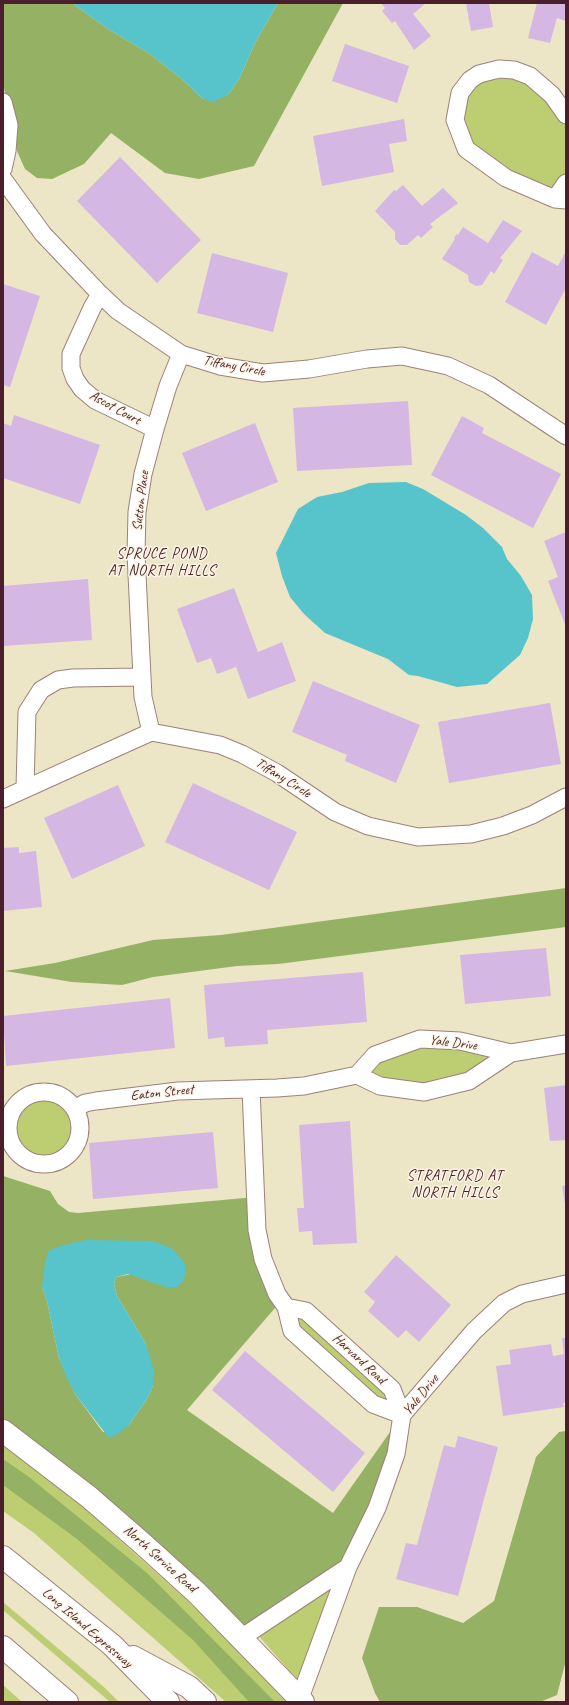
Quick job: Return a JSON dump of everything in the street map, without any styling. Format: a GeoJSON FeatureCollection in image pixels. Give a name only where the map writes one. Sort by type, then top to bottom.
{"type":"FeatureCollection","features":[{"type":"Feature","properties":{"kind":"main road","name":"North Service Road"},"geometry":{"type":"LineString","coordinates":[[3,1431],[89,1497],[143,1544],[197,1593],[301,1700]]}},
{"type":"Feature","properties":{"kind":"main road","name":"Long Island Expressway"},"geometry":{"type":"LineString","coordinates":[[3,1557],[112,1645],[168,1702]]}},
{"type":"Feature","properties":{"kind":"main road"},"geometry":{"type":"LineString","coordinates":[[112,1645],[189,1687],[204,1702]]}},
{"type":"Feature","properties":{"kind":"main road"},"geometry":{"type":"LineString","coordinates":[[3,1647],[67,1702]]}},
{"type":"Feature","properties":{"kind":"street"},"geometry":{"type":"LineString","coordinates":[[566,115],[552,95],[530,76],[514,70],[499,69],[479,74],[470,80],[460,93],[455,120],[466,149],[506,178],[560,200],[566,183]]}},
{"type":"Feature","properties":{"kind":"street"},"geometry":{"type":"LineString","coordinates":[[3,102],[8,125],[7,151],[3,169]]}},
{"type":"Feature","properties":{"kind":"street","name":"Tiffany Circle"},"geometry":{"type":"LineString","coordinates":[[3,179],[43,234],[100,294],[118,311],[181,354],[220,366],[263,374],[309,369],[367,358],[402,356],[448,366],[489,385],[566,436]]}},
{"type":"Feature","properties":{"kind":"street","name":"Ascot Court"},"geometry":{"type":"LineString","coordinates":[[100,294],[92,308],[72,354],[71,368],[74,379],[82,389],[95,400],[156,429]]}},
{"type":"Feature","properties":{"kind":"street","name":"Sutton Place"},"geometry":{"type":"LineString","coordinates":[[151,732],[143,697],[136,554],[137,512],[143,474],[168,386],[181,354]]}},
{"type":"Feature","properties":{"kind":"street"},"geometry":{"type":"LineString","coordinates":[[25,788],[27,712],[41,690],[58,680],[73,678],[142,677]]}},
{"type":"Feature","properties":{"kind":"street"},"geometry":{"type":"LineString","coordinates":[[3,799],[151,732]]}},
{"type":"Feature","properties":{"kind":"street","name":"Tiffany Circle"},"geometry":{"type":"LineString","coordinates":[[151,732],[220,745],[242,754],[277,773],[335,812],[368,826],[418,837],[471,834],[503,826],[532,815],[566,796]]}},
{"type":"Feature","properties":{"kind":"street","name":"Yale Drive"},"geometry":{"type":"LineString","coordinates":[[511,1053],[469,1081],[424,1092],[380,1086],[357,1074],[376,1055],[420,1039],[460,1041],[511,1053],[566,1044]]}},
{"type":"Feature","properties":{"kind":"street"},"geometry":{"type":"LineString","coordinates":[[251,1089],[292,1088],[357,1074]]}},
{"type":"Feature","properties":{"kind":"street","name":"Eaton Street"},"geometry":{"type":"LineString","coordinates":[[75,1109],[85,1103],[178,1090],[251,1089]]}},
{"type":"Feature","properties":{"kind":"street","name":"Harvard Road"},"geometry":{"type":"LineString","coordinates":[[251,1089],[257,1230],[263,1259],[277,1294],[286,1307],[292,1331],[373,1404],[402,1415]]}},
{"type":"Feature","properties":{"kind":"street"},"geometry":{"type":"LineString","coordinates":[[39,1093],[49,1093],[64,1099],[75,1109],[79,1120],[80,1133],[76,1144],[69,1154],[59,1161],[47,1164],[36,1163],[25,1159],[16,1150],[11,1140],[9,1128],[11,1116],[18,1105],[27,1097],[39,1093]]}},
{"type":"Feature","properties":{"kind":"street","name":"Yale Drive"},"geometry":{"type":"LineString","coordinates":[[301,1700],[348,1566],[379,1501],[396,1454],[402,1415],[474,1331],[504,1303],[522,1294],[566,1284]]}},
{"type":"Feature","properties":{"kind":"street","name":"Harvard Road"},"geometry":{"type":"LineString","coordinates":[[286,1307],[306,1311],[392,1389],[402,1415]]}},
{"type":"Feature","properties":{"kind":"street"},"geometry":{"type":"LineString","coordinates":[[241,1638],[348,1566]]}},
{"type":"Feature","properties":{"kind":"green space"},"geometry":{"type":"Polygon","coordinates":[[[3,3],[72,3],[108,29],[150,54],[183,80],[203,99],[228,95],[239,79],[255,43],[278,3],[343,3],[254,166],[199,179],[165,173],[111,133],[84,164],[52,179],[37,178],[25,169],[17,151],[3,83],[3,3]]]}},
{"type":"Feature","properties":{"kind":"green space"},"geometry":{"type":"Polygon","coordinates":[[[514,70],[566,115],[566,200],[466,149],[460,93],[470,80],[514,70]]]}},
{"type":"Feature","properties":{"kind":"green space"},"geometry":{"type":"Polygon","coordinates":[[[566,888],[566,927],[278,964],[237,966],[153,977],[122,985],[72,982],[5,971],[55,963],[153,940],[221,935],[566,888]]]}},
{"type":"Feature","properties":{"kind":"green space"},"geometry":{"type":"Polygon","coordinates":[[[420,1039],[511,1053],[424,1092],[357,1075],[420,1039]]]}},
{"type":"Feature","properties":{"kind":"green space"},"geometry":{"type":"Polygon","coordinates":[[[44,1092],[64,1098],[74,1108],[80,1128],[74,1148],[64,1158],[44,1164],[24,1158],[14,1148],[8,1128],[14,1108],[24,1098],[44,1092]]]}},
{"type":"Feature","properties":{"kind":"green space"},"geometry":{"type":"Polygon","coordinates":[[[3,1176],[50,1191],[58,1204],[69,1212],[78,1213],[256,1197],[281,1301],[187,1410],[333,1513],[402,1415],[348,1567],[241,1638],[3,1431],[3,1176]],[[185,1264],[42,1287],[47,1301],[59,1358],[75,1394],[103,1432],[129,1425],[147,1399],[153,1386],[146,1344],[117,1296],[114,1284],[116,1277],[185,1264]]]}},
{"type":"Feature","properties":{"kind":"green space"},"geometry":{"type":"Polygon","coordinates":[[[286,1307],[306,1311],[392,1389],[402,1415],[373,1404],[292,1331],[286,1307]]]}},
{"type":"Feature","properties":{"kind":"green space"},"geometry":{"type":"Polygon","coordinates":[[[566,1431],[566,1660],[557,1695],[540,1702],[380,1702],[375,1693],[362,1658],[379,1607],[417,1607],[463,1623],[494,1601],[536,1457],[559,1432],[566,1431]]]}},
{"type":"Feature","properties":{"kind":"green space"},"geometry":{"type":"Polygon","coordinates":[[[3,1446],[61,1487],[211,1622],[286,1702],[226,1702],[34,1533],[3,1511],[3,1446]]]}},
{"type":"Feature","properties":{"kind":"green space"},"geometry":{"type":"Polygon","coordinates":[[[3,1459],[29,1477],[147,1573],[275,1702],[249,1702],[193,1640],[77,1539],[3,1485],[3,1459]]]}},
{"type":"Feature","properties":{"kind":"green space"},"geometry":{"type":"Polygon","coordinates":[[[335,1580],[298,1681],[258,1635],[335,1580]]]}},
{"type":"Feature","properties":{"kind":"green space"},"geometry":{"type":"Polygon","coordinates":[[[3,1602],[105,1688],[119,1702],[110,1702],[3,1610],[3,1602]]]}},
{"type":"Feature","properties":{"kind":"green space"},"geometry":{"type":"Polygon","coordinates":[[[3,1685],[22,1702],[3,1702],[3,1685]]]}},
{"type":"Feature","properties":{"kind":"water"},"geometry":{"type":"Polygon","coordinates":[[[72,3],[278,3],[255,43],[239,79],[228,95],[213,102],[203,99],[183,80],[150,54],[108,29],[72,3]]]}},
{"type":"Feature","properties":{"kind":"water"},"geometry":{"type":"Polygon","coordinates":[[[406,482],[423,489],[466,515],[483,528],[502,547],[507,559],[521,576],[532,595],[533,619],[528,638],[520,655],[487,684],[457,687],[418,676],[409,675],[388,659],[325,633],[304,614],[290,597],[282,576],[276,553],[298,509],[317,497],[342,492],[369,483],[406,482]]]}},
{"type":"Feature","properties":{"kind":"water"},"geometry":{"type":"Polygon","coordinates":[[[86,1240],[153,1241],[173,1249],[185,1264],[186,1273],[183,1281],[177,1287],[166,1287],[128,1274],[116,1277],[114,1284],[117,1296],[146,1344],[154,1371],[153,1386],[147,1399],[129,1425],[116,1435],[109,1438],[75,1394],[66,1376],[59,1358],[47,1301],[42,1287],[45,1262],[49,1250],[86,1240]]]}},
{"type":"Feature","properties":{"kind":"building"},"geometry":{"type":"Polygon","coordinates":[[[381,3],[426,3],[413,14],[431,36],[414,50],[395,21],[392,23],[382,11],[385,8],[381,3]]]}},
{"type":"Feature","properties":{"kind":"building"},"geometry":{"type":"Polygon","coordinates":[[[466,3],[489,3],[493,27],[471,31],[466,3]]]}},
{"type":"Feature","properties":{"kind":"building"},"geometry":{"type":"Polygon","coordinates":[[[537,3],[566,3],[566,21],[557,18],[550,43],[528,38],[537,3]]]}},
{"type":"Feature","properties":{"kind":"building"},"geometry":{"type":"Polygon","coordinates":[[[345,44],[409,66],[397,103],[332,81],[345,44]]]}},
{"type":"Feature","properties":{"kind":"building"},"geometry":{"type":"Polygon","coordinates":[[[404,119],[407,141],[389,144],[394,172],[322,186],[313,136],[404,119]]]}},
{"type":"Feature","properties":{"kind":"building"},"geometry":{"type":"Polygon","coordinates":[[[120,157],[201,240],[157,283],[77,201],[120,157]]]}},
{"type":"Feature","properties":{"kind":"building"},"geometry":{"type":"Polygon","coordinates":[[[403,185],[422,206],[443,188],[458,203],[430,224],[433,227],[421,238],[418,235],[407,245],[400,245],[395,239],[395,232],[375,211],[394,190],[396,191],[403,185]]]}},
{"type":"Feature","properties":{"kind":"building"},"geometry":{"type":"Polygon","coordinates":[[[503,220],[522,231],[500,258],[503,260],[494,274],[491,271],[482,285],[476,286],[469,282],[468,275],[442,259],[455,239],[454,238],[463,227],[488,243],[503,220]]]}},
{"type":"Feature","properties":{"kind":"building"},"geometry":{"type":"Polygon","coordinates":[[[566,251],[566,288],[546,325],[505,302],[532,252],[558,266],[566,251]]]}},
{"type":"Feature","properties":{"kind":"building"},"geometry":{"type":"Polygon","coordinates":[[[212,253],[288,273],[273,332],[197,313],[212,253]]]}},
{"type":"Feature","properties":{"kind":"building"},"geometry":{"type":"Polygon","coordinates":[[[3,284],[40,296],[10,387],[3,385],[3,284]]]}},
{"type":"Feature","properties":{"kind":"building"},"geometry":{"type":"Polygon","coordinates":[[[408,401],[412,465],[297,471],[293,408],[408,401]]]}},
{"type":"Feature","properties":{"kind":"building"},"geometry":{"type":"Polygon","coordinates":[[[14,415],[100,445],[80,504],[3,478],[3,423],[11,426],[14,415]]]}},
{"type":"Feature","properties":{"kind":"building"},"geometry":{"type":"Polygon","coordinates":[[[462,416],[484,428],[482,433],[561,474],[533,528],[431,475],[462,416]]]}},
{"type":"Feature","properties":{"kind":"building"},"geometry":{"type":"Polygon","coordinates":[[[255,423],[278,482],[206,511],[182,453],[255,423]]]}},
{"type":"Feature","properties":{"kind":"building"},"geometry":{"type":"Polygon","coordinates":[[[566,532],[566,627],[548,581],[558,577],[544,541],[566,532]]]}},
{"type":"Feature","properties":{"kind":"building"},"geometry":{"type":"Polygon","coordinates":[[[88,579],[92,640],[3,646],[3,586],[88,579]]]}},
{"type":"Feature","properties":{"kind":"building"},"geometry":{"type":"Polygon","coordinates":[[[234,588],[258,652],[282,642],[296,681],[248,699],[236,667],[217,674],[211,658],[197,663],[177,609],[234,588]]]}},
{"type":"Feature","properties":{"kind":"building"},"geometry":{"type":"Polygon","coordinates":[[[313,681],[420,725],[396,783],[345,761],[347,755],[292,732],[313,681]]]}},
{"type":"Feature","properties":{"kind":"building"},"geometry":{"type":"Polygon","coordinates":[[[550,703],[561,764],[449,783],[438,722],[550,703]]]}},
{"type":"Feature","properties":{"kind":"building"},"geometry":{"type":"Polygon","coordinates":[[[193,783],[297,832],[269,890],[165,842],[193,783]]]}},
{"type":"Feature","properties":{"kind":"building"},"geometry":{"type":"Polygon","coordinates":[[[118,785],[145,846],[72,879],[44,818],[118,785]]]}},
{"type":"Feature","properties":{"kind":"building"},"geometry":{"type":"Polygon","coordinates":[[[19,847],[19,853],[36,851],[42,907],[3,911],[3,848],[19,847]]]}},
{"type":"Feature","properties":{"kind":"building"},"geometry":{"type":"Polygon","coordinates":[[[546,948],[551,996],[465,1004],[460,955],[546,948]]]}},
{"type":"Feature","properties":{"kind":"building"},"geometry":{"type":"Polygon","coordinates":[[[363,972],[367,1022],[267,1030],[268,1044],[225,1047],[224,1037],[208,1039],[204,985],[363,972]]]}},
{"type":"Feature","properties":{"kind":"building"},"geometry":{"type":"Polygon","coordinates":[[[170,998],[175,1048],[6,1066],[3,1016],[170,998]]]}},
{"type":"Feature","properties":{"kind":"building"},"geometry":{"type":"Polygon","coordinates":[[[566,1085],[566,1140],[550,1141],[544,1088],[566,1085]]]}},
{"type":"Feature","properties":{"kind":"building"},"geometry":{"type":"Polygon","coordinates":[[[350,1121],[357,1243],[313,1245],[312,1231],[299,1232],[297,1208],[304,1208],[299,1125],[350,1121]]]}},
{"type":"Feature","properties":{"kind":"building"},"geometry":{"type":"Polygon","coordinates":[[[213,1132],[218,1188],[93,1199],[89,1143],[213,1132]]]}},
{"type":"Feature","properties":{"kind":"building"},"geometry":{"type":"Polygon","coordinates":[[[566,1185],[566,1204],[565,1204],[562,1186],[566,1185]]]}},
{"type":"Feature","properties":{"kind":"building"},"geometry":{"type":"Polygon","coordinates":[[[396,1255],[451,1305],[419,1342],[406,1330],[398,1338],[368,1311],[375,1302],[364,1292],[396,1255]]]}},
{"type":"Feature","properties":{"kind":"building"},"geometry":{"type":"Polygon","coordinates":[[[562,1338],[566,1338],[566,1402],[563,1403],[564,1407],[503,1416],[496,1366],[511,1364],[509,1350],[551,1344],[553,1356],[564,1354],[562,1338]]]}},
{"type":"Feature","properties":{"kind":"building"},"geometry":{"type":"Polygon","coordinates":[[[245,1351],[365,1453],[333,1492],[212,1390],[245,1351]]]}},
{"type":"Feature","properties":{"kind":"building"},"geometry":{"type":"Polygon","coordinates":[[[458,1436],[498,1447],[458,1596],[396,1579],[406,1543],[417,1545],[444,1445],[455,1448],[458,1436]]]}},
{"type":"Feature","properties":{"kind":"district","name":"SPRUCE POND AT NORTH HILLS"},"geometry":{"type":"Point","coordinates":[162,562]}},
{"type":"Feature","properties":{"kind":"district","name":"STRATFORD AT NORTH HILLS"},"geometry":{"type":"Point","coordinates":[455,1184]}}]}
